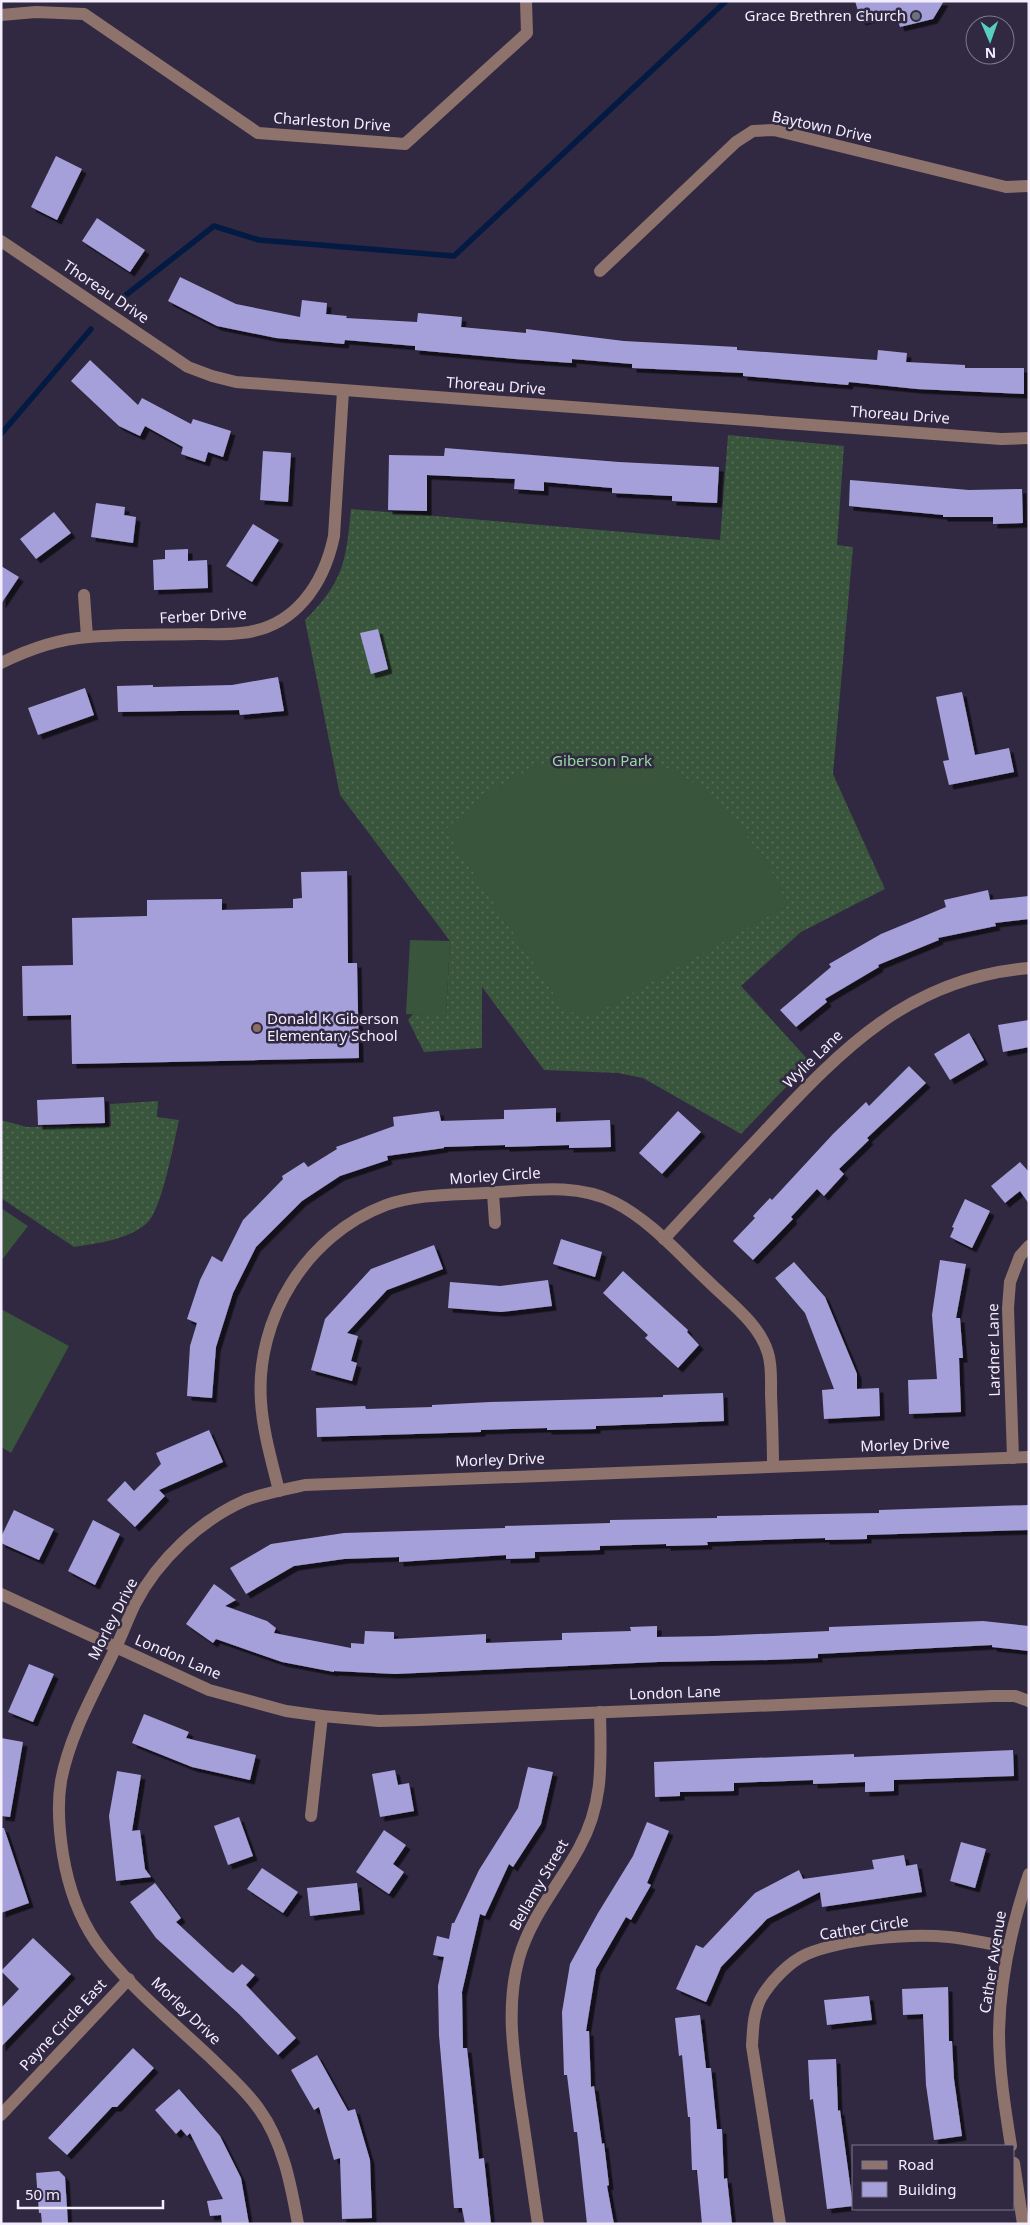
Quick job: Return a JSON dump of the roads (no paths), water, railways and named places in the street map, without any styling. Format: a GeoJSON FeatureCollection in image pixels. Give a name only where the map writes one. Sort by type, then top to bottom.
{"type":"FeatureCollection","features":[{"type":"Feature","properties":{"kind":"street","name":"Charleston Drive"},"geometry":{"type":"LineString","coordinates":[[1,15],[36,7],[84,14],[258,133],[405,144],[528,33],[526,1]]}},
{"type":"Feature","properties":{"kind":"street","name":"Baytown Drive"},"geometry":{"type":"LineString","coordinates":[[600,271],[736,142],[753,131],[774,130],[1006,187],[1029,186]]}},
{"type":"Feature","properties":{"kind":"street","name":"Thoreau Drive"},"geometry":{"type":"LineString","coordinates":[[1,241],[188,367],[236,382],[991,438],[1029,438]]}},
{"type":"Feature","properties":{"kind":"street","name":"Ferber Drive"},"geometry":{"type":"LineString","coordinates":[[1,663],[54,642],[87,637],[243,633],[269,625],[289,616],[306,600],[320,581],[329,559],[334,536],[343,391]]}},
{"type":"Feature","properties":{"kind":"street"},"geometry":{"type":"LineString","coordinates":[[84,595],[87,637]]}},
{"type":"Feature","properties":{"kind":"street","name":"Wylie Lane"},"geometry":{"type":"LineString","coordinates":[[664,1239],[816,1076],[849,1045],[882,1020],[915,1001],[950,986],[985,975],[1029,968]]}},
{"type":"Feature","properties":{"kind":"street","name":"Morley Circle"},"geometry":{"type":"LineString","coordinates":[[279,1491],[266,1435],[261,1402],[261,1370],[265,1341],[278,1308],[296,1272],[322,1246],[353,1223],[386,1205],[417,1198],[560,1189],[588,1192],[613,1201],[632,1212],[664,1239],[750,1321],[761,1337],[768,1353],[771,1370],[773,1466]]}},
{"type":"Feature","properties":{"kind":"street"},"geometry":{"type":"LineString","coordinates":[[493,1193],[495,1223]]}},
{"type":"Feature","properties":{"kind":"street","name":"Lardner Lane"},"geometry":{"type":"LineString","coordinates":[[1013,1458],[1008,1308],[1010,1282],[1020,1256],[1029,1246]]}},
{"type":"Feature","properties":{"kind":"street","name":"Morley Drive"},"geometry":{"type":"LineString","coordinates":[[298,2224],[285,2164],[274,2136],[260,2111],[241,2087],[129,1980],[96,1942],[83,1920],[65,1867],[58,1810],[61,1781],[68,1755],[79,1725],[135,1604],[152,1576],[170,1555],[216,1516],[247,1500],[305,1485],[1029,1457]]}},
{"type":"Feature","properties":{"kind":"street","name":"London Lane"},"geometry":{"type":"LineString","coordinates":[[1,1594],[209,1690],[286,1710],[351,1719],[399,1720],[993,1696],[1015,1696],[1029,1700]]}},
{"type":"Feature","properties":{"kind":"street","name":"Bellamy Street"},"geometry":{"type":"LineString","coordinates":[[538,2224],[512,2042],[513,1984],[519,1956],[529,1931],[544,1902],[579,1848],[591,1822],[599,1794],[602,1767],[600,1712]]}},
{"type":"Feature","properties":{"kind":"street"},"geometry":{"type":"LineString","coordinates":[[312,1816],[322,1716]]}},
{"type":"Feature","properties":{"kind":"street","name":"Cather Avenue"},"geometry":{"type":"LineString","coordinates":[[1011,2145],[1002,2084],[999,2031],[1003,1982],[1009,1947],[1017,1912],[1029,1874]]}},
{"type":"Feature","properties":{"kind":"street","name":"Cather Circle"},"geometry":{"type":"LineString","coordinates":[[780,2224],[752,2046],[754,2021],[758,2006],[774,1981],[788,1966],[806,1955],[828,1947],[887,1938],[949,1937],[1009,1947]]}},
{"type":"Feature","properties":{"kind":"street","name":"Payne Circle East"},"geometry":{"type":"LineString","coordinates":[[1,2115],[129,1980]]}},
{"type":"Feature","properties":{"kind":"street"},"geometry":{"type":"LineString","coordinates":[[1015,2171],[1023,2224]]}},
{"type":"Feature","properties":{"kind":"waterway"},"geometry":{"type":"LineString","coordinates":[[126,295],[214,226],[259,240],[454,256],[726,1]]}},
{"type":"Feature","properties":{"kind":"waterway"},"geometry":{"type":"LineString","coordinates":[[1,434],[91,329]]}},
{"type":"Feature","properties":{"kind":"place","name":"Grace Brethren Church"},"geometry":{"type":"Point","coordinates":[916,16]}},
{"type":"Feature","properties":{"kind":"place","name":"Donald K Giberson Elementary School"},"geometry":{"type":"Point","coordinates":[257,1028]}},
{"type":"Feature","properties":{"kind":"park label","name":"Giberson Park"},"geometry":{"type":"Point","coordinates":[602,761]}}]}
